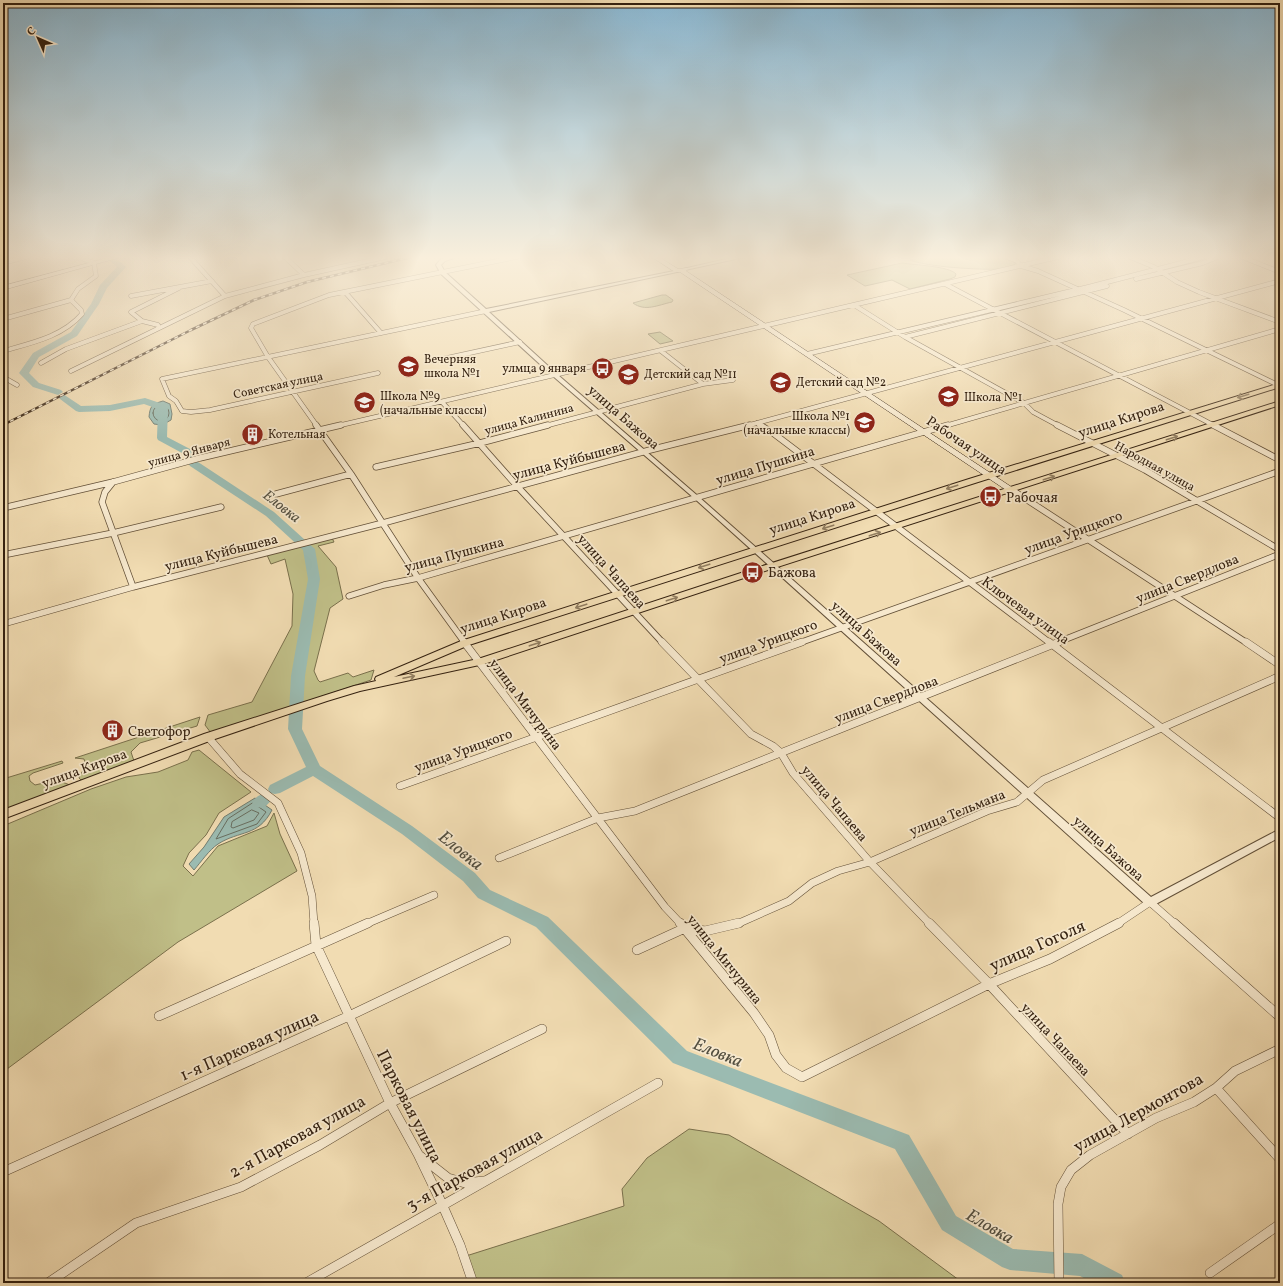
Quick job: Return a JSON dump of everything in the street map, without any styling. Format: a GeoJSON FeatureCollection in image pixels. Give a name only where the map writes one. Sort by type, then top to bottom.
{"type":"FeatureCollection","features":[{"type":"Feature","properties":{"kind":"main road","name":"Рабочая улица"},"geometry":{"type":"LineString","coordinates":[[752,317],[1012,490]]}},
{"type":"Feature","properties":{"kind":"main road","name":"улица Кирова"},"geometry":{"type":"LineString","coordinates":[[358,688],[465,643],[876,511],[1280,385]]}},
{"type":"Feature","properties":{"kind":"main road","name":"улица Кирова"},"geometry":{"type":"LineString","coordinates":[[3,815],[208,737],[323,698],[358,688],[480,662],[1280,403]]}},
{"type":"Feature","properties":{"kind":"street"},"geometry":{"type":"LineString","coordinates":[[3,350],[38,340],[67,327],[79,317]]}},
{"type":"Feature","properties":{"kind":"street"},"geometry":{"type":"LineString","coordinates":[[137,317],[142,321]]}},
{"type":"Feature","properties":{"kind":"street"},"geometry":{"type":"LineString","coordinates":[[71,371],[180,317]]}},
{"type":"Feature","properties":{"kind":"street","name":"улица Мичурина"},"geometry":{"type":"LineString","coordinates":[[268,317],[253,324],[251,328],[268,357],[351,474],[418,578],[535,736],[665,906],[685,928],[754,1013],[769,1035],[776,1055],[786,1068],[802,1077]]}},
{"type":"Feature","properties":{"kind":"street"},"geometry":{"type":"LineString","coordinates":[[367,317],[381,333]]}},
{"type":"Feature","properties":{"kind":"street"},"geometry":{"type":"LineString","coordinates":[[268,357],[457,317]]}},
{"type":"Feature","properties":{"kind":"street","name":"улица Бажова"},"geometry":{"type":"LineString","coordinates":[[493,317],[556,376],[645,452],[1280,1016]]}},
{"type":"Feature","properties":{"kind":"street","name":"улица 9 Января"},"geometry":{"type":"LineString","coordinates":[[3,508],[113,482],[200,458],[803,317]]}},
{"type":"Feature","properties":{"kind":"street","name":"Народная улица"},"geometry":{"type":"LineString","coordinates":[[873,317],[896,332],[962,367],[1024,403],[1033,412],[1145,470],[1280,550]]}},
{"type":"Feature","properties":{"kind":"street"},"geometry":{"type":"LineString","coordinates":[[807,354],[961,317]]}},
{"type":"Feature","properties":{"kind":"street"},"geometry":{"type":"LineString","coordinates":[[905,337],[985,317]]}},
{"type":"Feature","properties":{"kind":"street"},"geometry":{"type":"LineString","coordinates":[[1009,317],[1280,460]]}},
{"type":"Feature","properties":{"kind":"street","name":"улица Куйбышева"},"geometry":{"type":"LineString","coordinates":[[3,624],[133,587],[383,523],[645,452],[757,424],[1144,317]]}},
{"type":"Feature","properties":{"kind":"street"},"geometry":{"type":"LineString","coordinates":[[1266,317],[1280,322]]}},
{"type":"Feature","properties":{"kind":"street"},"geometry":{"type":"LineString","coordinates":[[1140,318],[1280,385]]}},
{"type":"Feature","properties":{"kind":"street"},"geometry":{"type":"LineString","coordinates":[[41,363],[66,349],[142,321],[154,323],[158,325],[158,327]]}},
{"type":"Feature","properties":{"kind":"street","name":"улица Пушкина"},"geometry":{"type":"LineString","coordinates":[[350,596],[384,585],[418,578],[697,498],[812,463],[926,432],[1117,375],[1280,329]]}},
{"type":"Feature","properties":{"kind":"street"},"geometry":{"type":"LineString","coordinates":[[433,361],[520,342]]}},
{"type":"Feature","properties":{"kind":"street"},"geometry":{"type":"LineString","coordinates":[[661,351],[703,384]]}},
{"type":"Feature","properties":{"kind":"street","name":"Советская улица"},"geometry":{"type":"LineString","coordinates":[[268,357],[162,379],[169,396],[176,401],[182,411],[191,412],[210,410],[378,373]]}},
{"type":"Feature","properties":{"kind":"street"},"geometry":{"type":"LineString","coordinates":[[3,377],[17,385]]}},
{"type":"Feature","properties":{"kind":"street","name":"улица Калинина"},"geometry":{"type":"LineString","coordinates":[[376,467],[480,443],[596,411],[703,384],[733,380]]}},
{"type":"Feature","properties":{"kind":"street","name":"улица Чапаева"},"geometry":{"type":"LineString","coordinates":[[442,402],[616,594],[698,680],[751,734],[773,746],[781,753],[793,773],[870,862],[989,984],[1128,1134]]}},
{"type":"Feature","properties":{"kind":"street","name":"Ключевая улица"},"geometry":{"type":"LineString","coordinates":[[757,424],[773,433],[1164,728],[1280,818]]}},
{"type":"Feature","properties":{"kind":"street","name":"улица Урицкого"},"geometry":{"type":"LineString","coordinates":[[400,786],[535,736],[698,680],[1280,471]]}},
{"type":"Feature","properties":{"kind":"street"},"geometry":{"type":"LineString","coordinates":[[276,494],[351,474]]}},
{"type":"Feature","properties":{"kind":"street"},"geometry":{"type":"LineString","coordinates":[[113,482],[105,492],[102,502],[133,587]]}},
{"type":"Feature","properties":{"kind":"street","name":"Рабочая улица"},"geometry":{"type":"LineString","coordinates":[[1012,490],[1280,665]]}},
{"type":"Feature","properties":{"kind":"street"},"geometry":{"type":"LineString","coordinates":[[3,555],[113,533],[221,507]]}},
{"type":"Feature","properties":{"kind":"street","name":"улица Свердлова"},"geometry":{"type":"LineString","coordinates":[[498,858],[598,818],[635,811],[1280,554]]}},
{"type":"Feature","properties":{"kind":"street","name":"улица Тельмана"},"geometry":{"type":"LineString","coordinates":[[685,928],[705,931],[734,925],[789,901],[812,883],[838,871],[870,862],[987,811],[1017,802],[1043,780],[1280,676]]}},
{"type":"Feature","properties":{"kind":"street","name":"Парковая улица"},"geometry":{"type":"LineString","coordinates":[[208,737],[240,774],[278,803],[301,853],[312,896],[316,944],[390,1103],[418,1154],[442,1204],[460,1244],[474,1283]]}},
{"type":"Feature","properties":{"kind":"street","name":"улица Гоголя"},"geometry":{"type":"LineString","coordinates":[[802,1077],[989,984],[1057,955],[1111,928],[1150,902],[1280,833]]}},
{"type":"Feature","properties":{"kind":"street"},"geometry":{"type":"LineString","coordinates":[[159,1016],[316,944],[434,895]]}},
{"type":"Feature","properties":{"kind":"street"},"geometry":{"type":"LineString","coordinates":[[637,950],[685,928]]}},
{"type":"Feature","properties":{"kind":"street","name":"1-я Парковая улица"},"geometry":{"type":"LineString","coordinates":[[3,1172],[349,1016],[506,941]]}},
{"type":"Feature","properties":{"kind":"street","name":"2-я Парковая улица"},"geometry":{"type":"LineString","coordinates":[[48,1283],[136,1223],[241,1187],[320,1145],[390,1103],[542,1029]]}},
{"type":"Feature","properties":{"kind":"street","name":"улица Лермонтова"},"geometry":{"type":"LineString","coordinates":[[1059,1283],[1058,1204],[1061,1187],[1071,1170],[1085,1158],[1156,1118],[1194,1102],[1216,1088],[1235,1071],[1280,1049]]}},
{"type":"Feature","properties":{"kind":"street","name":"3-я Парковая улица"},"geometry":{"type":"LineString","coordinates":[[306,1283],[442,1204],[489,1180],[658,1083]]}},
{"type":"Feature","properties":{"kind":"street"},"geometry":{"type":"LineString","coordinates":[[1216,1088],[1280,1159]]}},
{"type":"Feature","properties":{"kind":"street"},"geometry":{"type":"LineString","coordinates":[[418,1154],[434,1169],[448,1178],[465,1184],[489,1180]]}},
{"type":"Feature","properties":{"kind":"street"},"geometry":{"type":"LineString","coordinates":[[1210,1273],[1280,1224]]}},
{"type":"Feature","properties":{"kind":"shaded area"},"geometry":{"type":"Polygon","coordinates":[[[660,332],[673,341],[660,344],[648,334],[660,332]]]}},
{"type":"Feature","properties":{"kind":"shaded area"},"geometry":{"type":"Polygon","coordinates":[[[332,538],[334,542],[318,546],[336,567],[343,599],[330,608],[314,671],[320,682],[348,673],[353,677],[374,670],[371,680],[211,733],[205,725],[208,715],[252,702],[292,626],[293,594],[285,559],[271,564],[267,555],[332,538]]]}},
{"type":"Feature","properties":{"kind":"shaded area"},"geometry":{"type":"Polygon","coordinates":[[[200,717],[197,726],[140,743],[131,752],[134,761],[88,779],[81,780],[79,778],[86,766],[84,759],[75,758],[200,717]]]}},
{"type":"Feature","properties":{"kind":"shaded area"},"geometry":{"type":"Polygon","coordinates":[[[199,750],[251,792],[219,813],[206,835],[189,853],[183,866],[193,876],[218,846],[267,826],[274,813],[280,834],[297,871],[178,942],[3,1072],[3,826],[91,789],[126,777],[158,772],[188,760],[192,752],[199,750]]]}},
{"type":"Feature","properties":{"kind":"shaded area"},"geometry":{"type":"Polygon","coordinates":[[[62,761],[63,763],[33,773],[29,776],[30,781],[35,785],[57,780],[70,785],[3,812],[3,779],[62,761]]]}},
{"type":"Feature","properties":{"kind":"shaded area"},"geometry":{"type":"Polygon","coordinates":[[[689,1129],[729,1135],[879,1221],[963,1283],[476,1283],[466,1256],[624,1206],[622,1189],[647,1158],[689,1129]]]}},
{"type":"Feature","properties":{"kind":"water"},"geometry":{"type":"Polygon","coordinates":[[[163,401],[170,404],[172,414],[171,420],[162,425],[154,424],[149,417],[150,410],[154,404],[163,401]]]}},
{"type":"Feature","properties":{"kind":"water"},"geometry":{"type":"Polygon","coordinates":[[[255,798],[272,810],[267,819],[255,829],[218,844],[208,853],[194,870],[189,864],[204,847],[224,817],[255,798]]]}},
{"type":"Feature","properties":{"kind":"waterway","name":"Еловка"},"geometry":{"type":"LineString","coordinates":[[58,392],[36,385],[24,373],[36,355],[74,334],[86,317]]}},
{"type":"Feature","properties":{"kind":"waterway","name":"Еловка"},"geometry":{"type":"LineString","coordinates":[[63,397],[79,409],[110,408],[145,401],[163,407],[162,438],[186,451],[194,464],[270,514],[309,549],[314,579],[298,676],[295,729],[314,769]]}},
{"type":"Feature","properties":{"kind":"waterway","name":"Еловка"},"geometry":{"type":"LineString","coordinates":[[275,789],[314,769]]}},
{"type":"Feature","properties":{"kind":"waterway","name":"Еловка"},"geometry":{"type":"LineString","coordinates":[[314,769],[407,830],[469,877],[484,894],[542,922],[680,1057],[902,1142],[949,1223],[1010,1259],[1082,1265],[1114,1283]]}},
{"type":"Feature","properties":{"kind":"waterway","name":"Еловка"},"geometry":{"type":"LineString","coordinates":[[260,803],[264,799]]}},
{"type":"Feature","properties":{"kind":"railway"},"geometry":{"type":"LineString","coordinates":[[3,425],[218,317]]}},
{"type":"Feature","properties":{"kind":"place","name":"Вечерняя школа №1"},"geometry":{"type":"Point","coordinates":[408,366]}},
{"type":"Feature","properties":{"kind":"place","name":"улмца 9 января"},"geometry":{"type":"Point","coordinates":[602,368]}},
{"type":"Feature","properties":{"kind":"place","name":"Детский сад №11"},"geometry":{"type":"Point","coordinates":[628,374]}},
{"type":"Feature","properties":{"kind":"place","name":"Детский сад №2"},"geometry":{"type":"Point","coordinates":[780,382]}},
{"type":"Feature","properties":{"kind":"place","name":"Школа №1"},"geometry":{"type":"Point","coordinates":[948,397]}},
{"type":"Feature","properties":{"kind":"place","name":"Школа №9 (начальные классы)"},"geometry":{"type":"Point","coordinates":[365,403]}},
{"type":"Feature","properties":{"kind":"place","name":"Школа №1 (начальные классы)"},"geometry":{"type":"Point","coordinates":[865,423]}},
{"type":"Feature","properties":{"kind":"place","name":"Котельная"},"geometry":{"type":"Point","coordinates":[252,434]}},
{"type":"Feature","properties":{"kind":"place","name":"Рабочая"},"geometry":{"type":"Point","coordinates":[990,497]}},
{"type":"Feature","properties":{"kind":"place","name":"Бажова"},"geometry":{"type":"Point","coordinates":[753,572]}},
{"type":"Feature","properties":{"kind":"place","name":"Светофор"},"geometry":{"type":"Point","coordinates":[113,731]}}]}
